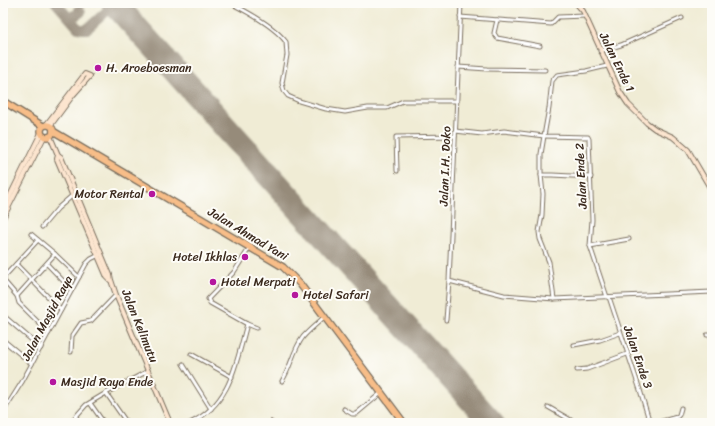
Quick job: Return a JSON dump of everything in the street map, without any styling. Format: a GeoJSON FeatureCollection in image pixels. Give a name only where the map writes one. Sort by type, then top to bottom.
{"type":"FeatureCollection","features":[{"type":"Feature","properties":{"kind":"highway","name":"Jalan Ahmad Yani"},"geometry":{"type":"LineString","coordinates":[[3,101],[46,131],[276,262],[289,272],[300,284],[404,423]]}},
{"type":"Feature","properties":{"kind":"street"},"geometry":{"type":"LineString","coordinates":[[230,3],[262,22],[286,42],[287,55],[282,83],[286,93],[299,101],[326,109],[345,112],[368,108],[387,108],[403,101],[456,100]]}},
{"type":"Feature","properties":{"kind":"street","name":"Jalan I.H. Doko"},"geometry":{"type":"LineString","coordinates":[[446,320],[461,3]]}},
{"type":"Feature","properties":{"kind":"street","name":"Jalan Ende 1"},"geometry":{"type":"LineString","coordinates":[[576,3],[585,16],[620,92],[628,104],[646,123],[673,137],[688,150],[712,191]]}},
{"type":"Feature","properties":{"kind":"street"},"geometry":{"type":"LineString","coordinates":[[460,17],[551,24],[558,17],[585,16]]}},
{"type":"Feature","properties":{"kind":"street"},"geometry":{"type":"LineString","coordinates":[[600,51],[621,45],[682,18]]}},
{"type":"Feature","properties":{"kind":"street"},"geometry":{"type":"LineString","coordinates":[[496,20],[494,33],[497,38],[540,46]]}},
{"type":"Feature","properties":{"kind":"street"},"geometry":{"type":"LineString","coordinates":[[554,299],[549,262],[540,239],[543,194],[541,175],[544,136],[554,78],[557,75],[570,74],[608,66]]}},
{"type":"Feature","properties":{"kind":"street"},"geometry":{"type":"LineString","coordinates":[[458,67],[544,70]]}},
{"type":"Feature","properties":{"kind":"street"},"geometry":{"type":"LineString","coordinates":[[3,209],[60,108],[85,74],[90,76],[60,108]]}},
{"type":"Feature","properties":{"kind":"street"},"geometry":{"type":"LineString","coordinates":[[46,131],[58,155],[61,157],[100,254]]}},
{"type":"Feature","properties":{"kind":"street"},"geometry":{"type":"LineString","coordinates":[[3,218],[46,131]]}},
{"type":"Feature","properties":{"kind":"street","name":"Jalan Ende 2"},"geometry":{"type":"LineString","coordinates":[[455,131],[482,134],[504,131],[544,136],[588,137],[592,220],[590,246],[608,297]]}},
{"type":"Feature","properties":{"kind":"street"},"geometry":{"type":"LineString","coordinates":[[397,171],[396,137],[455,136]]}},
{"type":"Feature","properties":{"kind":"street"},"geometry":{"type":"LineString","coordinates":[[58,155],[57,159],[100,254]]}},
{"type":"Feature","properties":{"kind":"street"},"geometry":{"type":"LineString","coordinates":[[541,175],[591,177]]}},
{"type":"Feature","properties":{"kind":"street"},"geometry":{"type":"LineString","coordinates":[[42,227],[58,208],[73,195]]}},
{"type":"Feature","properties":{"kind":"street"},"geometry":{"type":"LineString","coordinates":[[31,234],[79,277]]}},
{"type":"Feature","properties":{"kind":"street"},"geometry":{"type":"LineString","coordinates":[[590,246],[629,239]]}},
{"type":"Feature","properties":{"kind":"street"},"geometry":{"type":"LineString","coordinates":[[38,240],[4,279],[17,296],[19,303],[49,333]]}},
{"type":"Feature","properties":{"kind":"street"},"geometry":{"type":"LineString","coordinates":[[250,247],[234,272],[208,299],[210,303],[246,324],[257,328]]}},
{"type":"Feature","properties":{"kind":"street"},"geometry":{"type":"LineString","coordinates":[[17,296],[55,254]]}},
{"type":"Feature","properties":{"kind":"street","name":"Jalan Masjid Raya"},"geometry":{"type":"LineString","coordinates":[[3,412],[41,348],[86,264],[100,254]]}},
{"type":"Feature","properties":{"kind":"street","name":"Jalan Kelimutu"},"geometry":{"type":"LineString","coordinates":[[100,254],[107,277],[111,280],[170,423]]}},
{"type":"Feature","properties":{"kind":"street"},"geometry":{"type":"LineString","coordinates":[[16,264],[61,310]]}},
{"type":"Feature","properties":{"kind":"street"},"geometry":{"type":"LineString","coordinates":[[47,264],[72,290]]}},
{"type":"Feature","properties":{"kind":"street"},"geometry":{"type":"LineString","coordinates":[[449,281],[504,295],[554,299],[712,292]]}},
{"type":"Feature","properties":{"kind":"street"},"geometry":{"type":"LineString","coordinates":[[71,352],[72,336],[81,323],[92,321],[116,295]]}},
{"type":"Feature","properties":{"kind":"street","name":"Jalan Ende 3"},"geometry":{"type":"LineString","coordinates":[[608,297],[650,423]]}},
{"type":"Feature","properties":{"kind":"street"},"geometry":{"type":"LineString","coordinates":[[5,317],[41,348]]}},
{"type":"Feature","properties":{"kind":"street"},"geometry":{"type":"LineString","coordinates":[[282,381],[303,337],[324,317]]}},
{"type":"Feature","properties":{"kind":"street"},"geometry":{"type":"LineString","coordinates":[[190,423],[203,416],[211,409],[224,392],[232,377],[246,324]]}},
{"type":"Feature","properties":{"kind":"street"},"geometry":{"type":"LineString","coordinates":[[574,345],[600,340],[620,333]]}},
{"type":"Feature","properties":{"kind":"street"},"geometry":{"type":"LineString","coordinates":[[707,335],[712,335]]}},
{"type":"Feature","properties":{"kind":"street"},"geometry":{"type":"LineString","coordinates":[[3,340],[32,364]]}},
{"type":"Feature","properties":{"kind":"street"},"geometry":{"type":"LineString","coordinates":[[190,354],[232,377]]}},
{"type":"Feature","properties":{"kind":"street"},"geometry":{"type":"LineString","coordinates":[[578,370],[587,369],[627,354]]}},
{"type":"Feature","properties":{"kind":"street"},"geometry":{"type":"LineString","coordinates":[[183,364],[211,409]]}},
{"type":"Feature","properties":{"kind":"street"},"geometry":{"type":"LineString","coordinates":[[70,423],[74,421],[80,411],[106,393],[148,371]]}},
{"type":"Feature","properties":{"kind":"street"},"geometry":{"type":"LineString","coordinates":[[344,409],[352,414],[356,414],[381,392]]}},
{"type":"Feature","properties":{"kind":"street"},"geometry":{"type":"LineString","coordinates":[[106,393],[127,423]]}},
{"type":"Feature","properties":{"kind":"street"},"geometry":{"type":"LineString","coordinates":[[90,404],[104,423]]}},
{"type":"Feature","properties":{"kind":"street"},"geometry":{"type":"LineString","coordinates":[[548,407],[576,423]]}},
{"type":"Feature","properties":{"kind":"street"},"geometry":{"type":"LineString","coordinates":[[655,423],[677,417],[681,408]]}},
{"type":"Feature","properties":{"kind":"taxiway"},"geometry":{"type":"LineString","coordinates":[[56,3],[78,28],[82,29],[87,29],[108,10],[116,9],[122,12]]}},
{"type":"Feature","properties":{"kind":"taxiway"},"geometry":{"type":"LineString","coordinates":[[71,19],[74,15],[81,12],[79,10]]}},
{"type":"Feature","properties":{"kind":"taxiway"},"geometry":{"type":"LineString","coordinates":[[485,415],[497,423]]}},
{"type":"Feature","properties":{"kind":"runway"},"geometry":{"type":"LineString","coordinates":[[114,3],[492,423]]}},
{"type":"Feature","properties":{"kind":"place","name":"H. Aroeboesman"},"geometry":{"type":"Point","coordinates":[98,68]}},
{"type":"Feature","properties":{"kind":"place","name":"Motor Rental"},"geometry":{"type":"Point","coordinates":[152,194]}},
{"type":"Feature","properties":{"kind":"place","name":"Hotel Ikhlas"},"geometry":{"type":"Point","coordinates":[245,257]}},
{"type":"Feature","properties":{"kind":"place","name":"Hotel Merpati"},"geometry":{"type":"Point","coordinates":[213,282]}},
{"type":"Feature","properties":{"kind":"place","name":"Hotel Safari"},"geometry":{"type":"Point","coordinates":[295,295]}},
{"type":"Feature","properties":{"kind":"place","name":"Masjid Raya Ende"},"geometry":{"type":"Point","coordinates":[53,382]}}]}
